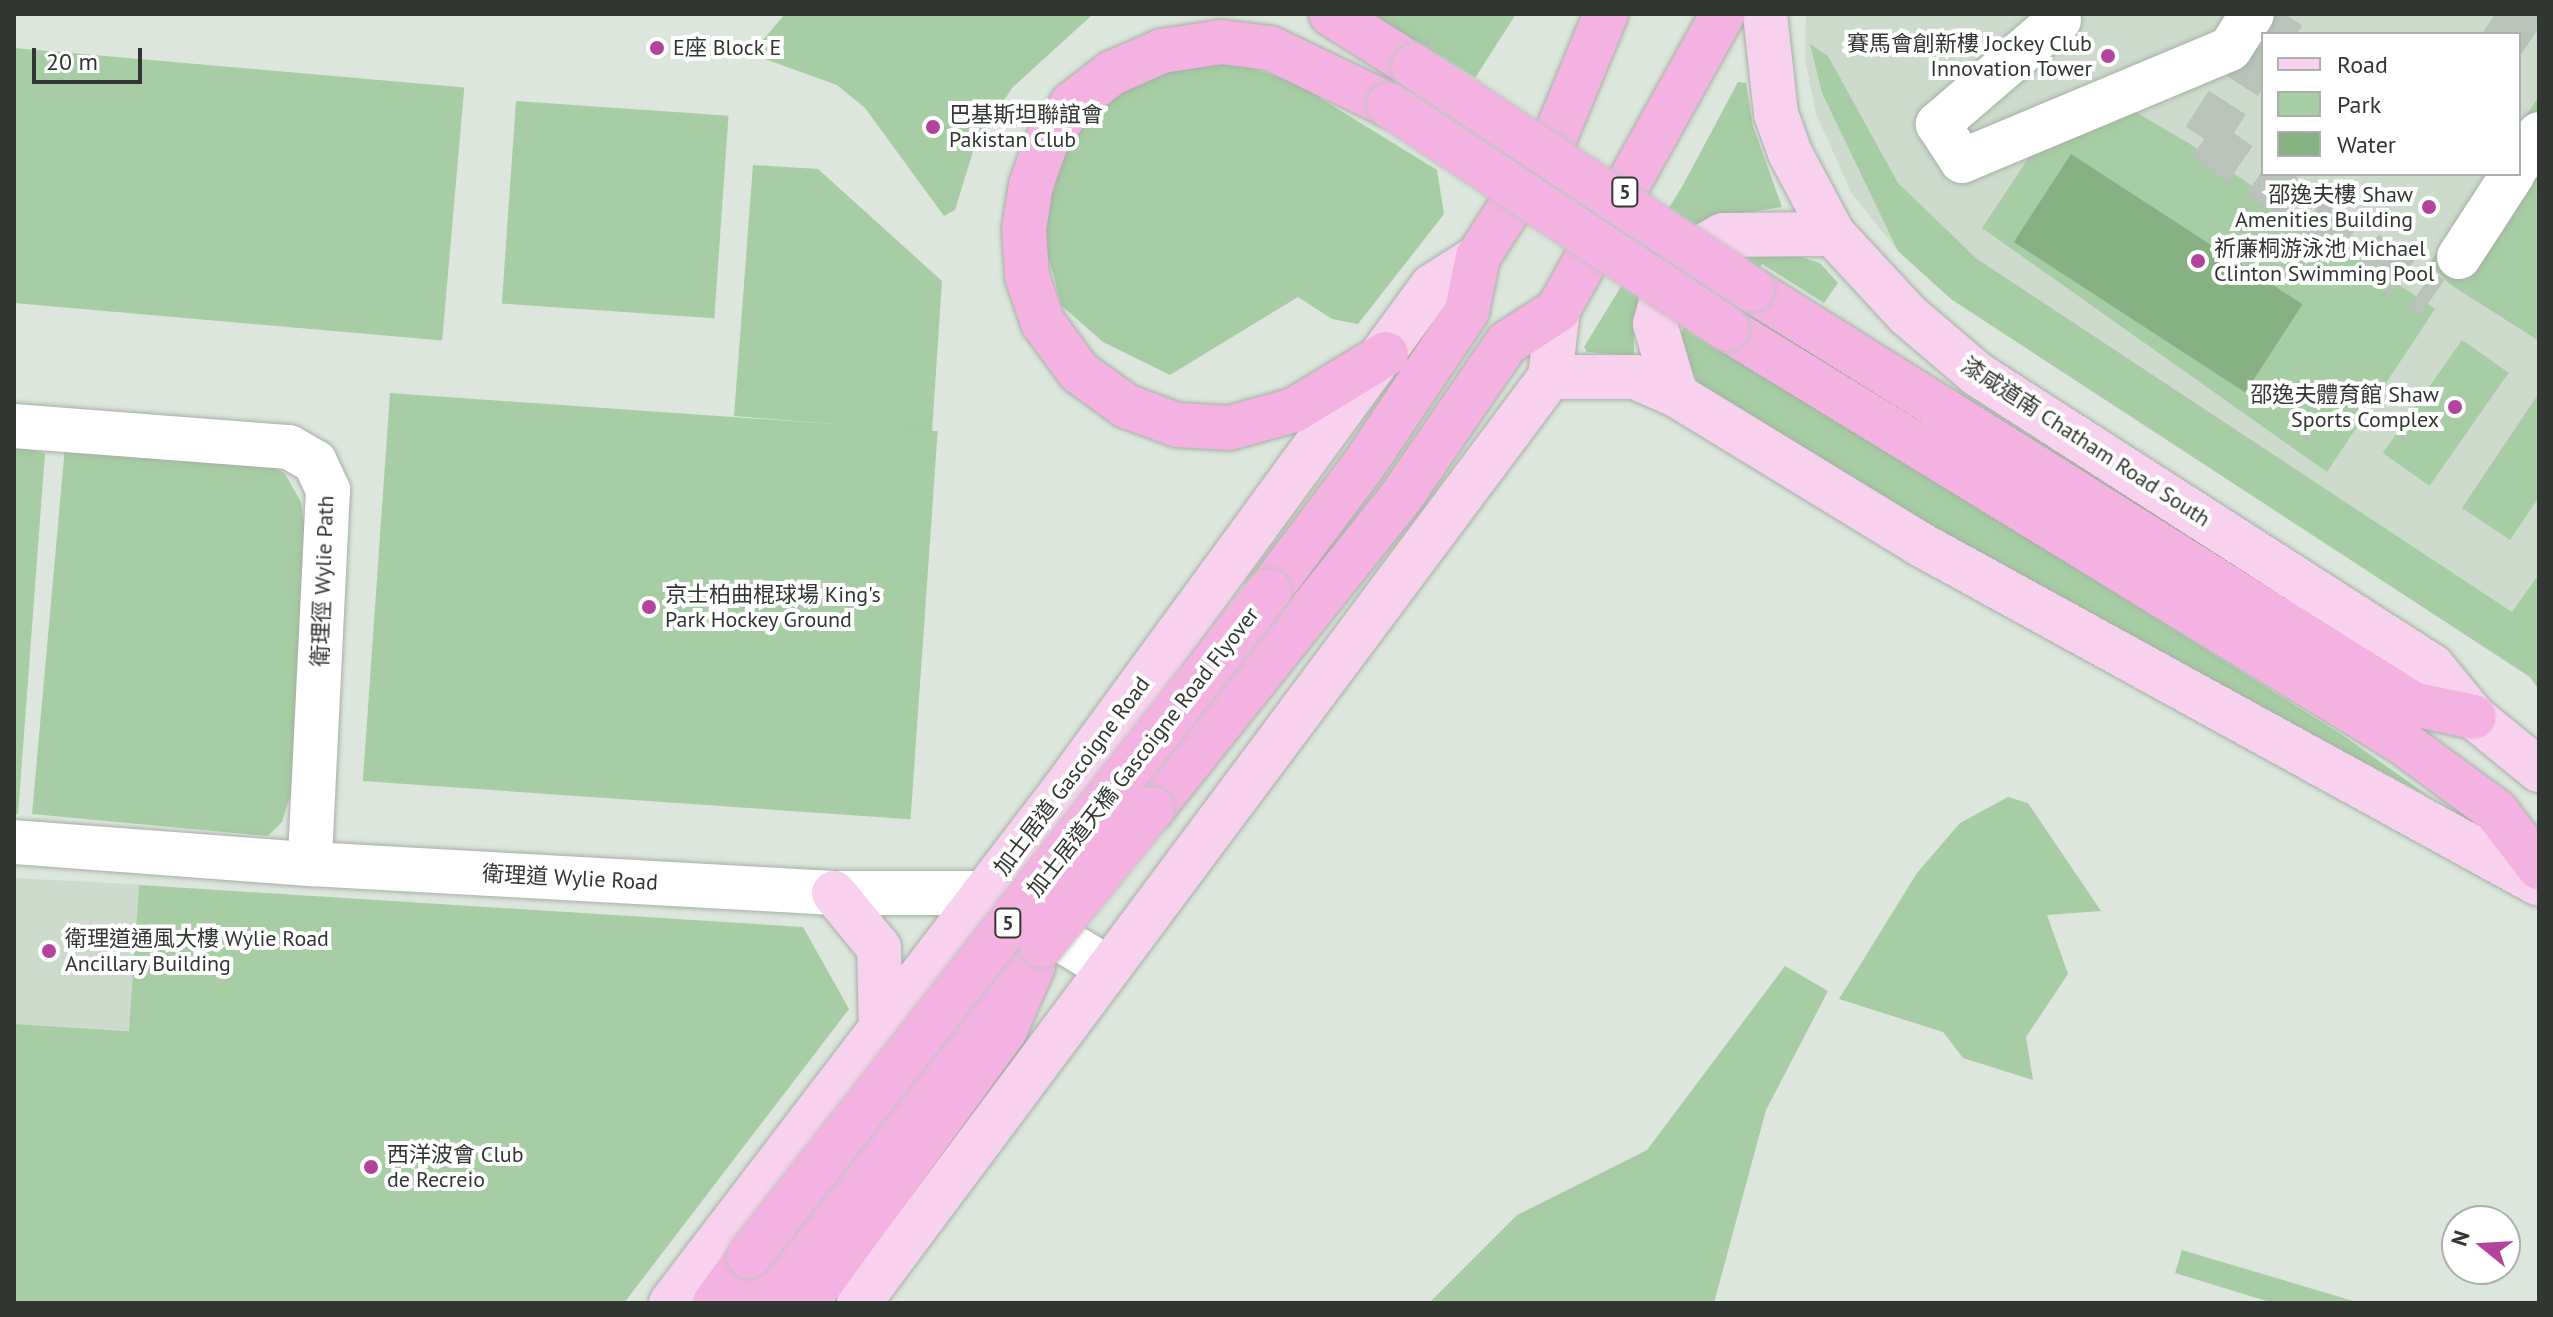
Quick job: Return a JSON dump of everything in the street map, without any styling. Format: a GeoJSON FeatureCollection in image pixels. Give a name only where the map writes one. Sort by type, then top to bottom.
{"type":"FeatureCollection","features":[{"type":"Feature","properties":{"kind":"highway"},"geometry":{"type":"LineString","coordinates":[[1257,14],[1727,329],[2402,742],[2496,811],[2539,867]]}},
{"type":"Feature","properties":{"kind":"highway"},"geometry":{"type":"LineString","coordinates":[[1331,14],[1752,290],[2413,704],[2474,717]]}},
{"type":"Feature","properties":{"kind":"highway","name":"5"},"geometry":{"type":"LineString","coordinates":[[1478,257],[1555,137],[1606,14]]}},
{"type":"Feature","properties":{"kind":"highway"},"geometry":{"type":"LineString","coordinates":[[1691,74],[1693,14]]}},
{"type":"Feature","properties":{"kind":"highway","name":"5"},"geometry":{"type":"LineString","coordinates":[[1558,310],[1723,14]]}},
{"type":"Feature","properties":{"kind":"highway"},"geometry":{"type":"LineString","coordinates":[[1386,354],[1294,410],[1229,428],[1177,425],[1126,406],[1079,372],[1043,323],[1027,276],[1024,229],[1031,185],[1046,143],[1072,104],[1112,73],[1162,51],[1221,42],[1270,48],[1389,105]]}},
{"type":"Feature","properties":{"kind":"highway","name":"加士居道天橋 Gascoigne Road Flyover"},"geometry":{"type":"LineString","coordinates":[[715,1303],[1363,466],[1467,311],[1478,257]]}},
{"type":"Feature","properties":{"kind":"highway","name":"加士居道天橋 Gascoigne Road Flyover"},"geometry":{"type":"LineString","coordinates":[[759,1303],[981,1005],[1042,945],[1401,497],[1507,343],[1558,310]]}},
{"type":"Feature","properties":{"kind":"highway"},"geometry":{"type":"LineString","coordinates":[[806,1303],[1005,1030],[1042,945]]}},
{"type":"Feature","properties":{"kind":"main road","name":"漆咸道南 Chatham Road South"},"geometry":{"type":"LineString","coordinates":[[1765,14],[1776,114],[1833,234],[1908,315],[1977,374],[2432,666],[2474,717],[2539,770]]}},
{"type":"Feature","properties":{"kind":"main road"},"geometry":{"type":"LineString","coordinates":[[1676,395],[1655,324],[1665,286],[1689,254],[1723,235],[1833,234]]}},
{"type":"Feature","properties":{"kind":"main road","name":"加士居道 Gascoigne Road"},"geometry":{"type":"LineString","coordinates":[[671,1303],[984,893],[1386,354],[1432,286],[1478,257]]}},
{"type":"Feature","properties":{"kind":"main road"},"geometry":{"type":"LineString","coordinates":[[859,1303],[1106,967],[1550,377],[1558,310]]}},
{"type":"Feature","properties":{"kind":"main road"},"geometry":{"type":"LineString","coordinates":[[1550,377],[1635,377],[1676,395],[1918,543],[2539,884]]}},
{"type":"Feature","properties":{"kind":"main road"},"geometry":{"type":"LineString","coordinates":[[834,893],[879,948],[881,1028]]}},
{"type":"Feature","properties":{"kind":"street"},"geometry":{"type":"LineString","coordinates":[[2059,20],[1938,124],[1962,161],[2230,49],[2252,14]]}},
{"type":"Feature","properties":{"kind":"street"},"geometry":{"type":"LineString","coordinates":[[2521,161],[2539,134]]}},
{"type":"Feature","properties":{"kind":"street"},"geometry":{"type":"LineString","coordinates":[[2459,257],[2512,176]]}},
{"type":"Feature","properties":{"kind":"street","name":"衛理徑 Wylie Path"},"geometry":{"type":"LineString","coordinates":[[14,426],[289,447],[315,462],[328,490],[310,864]]}},
{"type":"Feature","properties":{"kind":"street","name":"衛理道 Wylie Road"},"geometry":{"type":"LineString","coordinates":[[14,842],[310,864],[834,893],[984,893]]}},
{"type":"Feature","properties":{"kind":"street"},"geometry":{"type":"LineString","coordinates":[[984,893],[1106,967]]}},
{"type":"Feature","properties":{"kind":"shaded area"},"geometry":{"type":"Polygon","coordinates":[[[1806,14],[2539,14],[2539,690],[2530,677],[1951,299],[1898,251],[1852,194],[1816,114],[1805,58],[1806,14]]]}},
{"type":"Feature","properties":{"kind":"shaded area","name":"衛理道通風大樓 Wylie Road Ancillary Building"},"geometry":{"type":"Polygon","coordinates":[[[14,878],[139,885],[131,1030],[14,1024],[14,878]]]}},
{"type":"Feature","properties":{"kind":"green space","name":"巴基斯坦聯誼會 Pakistan Club"},"geometry":{"type":"Polygon","coordinates":[[[785,14],[1091,16],[1012,88],[975,145],[955,210],[944,216],[865,108],[837,85],[751,54],[785,14]]]}},
{"type":"Feature","properties":{"kind":"green space"},"geometry":{"type":"Polygon","coordinates":[[[1372,14],[1516,14],[1475,78],[1372,14]]]}},
{"type":"Feature","properties":{"kind":"green space"},"geometry":{"type":"Polygon","coordinates":[[[1810,44],[1828,56],[1898,183],[1977,259],[2512,612],[2539,574],[2539,690],[2530,677],[1951,299],[1898,251],[1822,93],[1810,44]]]}},
{"type":"Feature","properties":{"kind":"green space"},"geometry":{"type":"Polygon","coordinates":[[[14,48],[464,87],[442,340],[14,303],[14,48]]]}},
{"type":"Feature","properties":{"kind":"green space"},"geometry":{"type":"Polygon","coordinates":[[[1182,57],[1245,66],[1294,82],[1437,170],[1444,214],[1358,324],[1332,319],[1298,297],[1170,375],[1103,342],[1062,306],[1046,249],[1046,202],[1058,153],[1089,104],[1182,57]]]}},
{"type":"Feature","properties":{"kind":"green space"},"geometry":{"type":"Polygon","coordinates":[[[1738,82],[1746,83],[1753,126],[1782,207],[1727,216],[1634,327],[1634,356],[1587,352],[1584,347],[1683,185],[1738,82]]]}},
{"type":"Feature","properties":{"kind":"green space","name":"祈廉桐游泳池 Michael Clinton Swimming Pool"},"geometry":{"type":"Polygon","coordinates":[[[2073,91],[2132,110],[2190,144],[2435,309],[2327,472],[1982,228],[2073,91]]]}},
{"type":"Feature","properties":{"kind":"green space"},"geometry":{"type":"Polygon","coordinates":[[[2539,96],[2539,341],[2451,285],[2429,264],[2486,176],[2521,176],[2521,123],[2539,96]]]}},
{"type":"Feature","properties":{"kind":"green space"},"geometry":{"type":"Polygon","coordinates":[[[516,101],[728,116],[714,318],[502,304],[516,101]]]}},
{"type":"Feature","properties":{"kind":"green space"},"geometry":{"type":"Polygon","coordinates":[[[753,165],[818,169],[942,281],[932,432],[734,416],[753,165]]]}},
{"type":"Feature","properties":{"kind":"green space"},"geometry":{"type":"Polygon","coordinates":[[[1784,252],[1820,263],[1838,283],[1824,303],[1762,264],[1715,343],[2341,734],[2430,797],[1959,548],[1699,387],[1680,342],[1691,292],[1711,270],[1739,256],[1784,252]]]}},
{"type":"Feature","properties":{"kind":"green space"},"geometry":{"type":"Polygon","coordinates":[[[2462,340],[2509,373],[2430,486],[2383,453],[2462,340]]]}},
{"type":"Feature","properties":{"kind":"green space","name":"京士柏曲棍球場 King's Park Hockey Ground"},"geometry":{"type":"Polygon","coordinates":[[[390,393],[938,431],[911,819],[363,781],[390,393]]]}},
{"type":"Feature","properties":{"kind":"green space"},"geometry":{"type":"Polygon","coordinates":[[[2539,393],[2539,497],[2510,540],[2462,508],[2539,393]]]}},
{"type":"Feature","properties":{"kind":"green space"},"geometry":{"type":"Polygon","coordinates":[[[14,447],[45,453],[18,814],[14,814],[14,447]]]}},
{"type":"Feature","properties":{"kind":"green space"},"geometry":{"type":"Polygon","coordinates":[[[65,447],[264,460],[285,474],[301,502],[305,532],[292,790],[282,822],[268,836],[32,814],[65,447]]]}},
{"type":"Feature","properties":{"kind":"green space"},"geometry":{"type":"Polygon","coordinates":[[[2008,797],[2028,803],[2101,911],[2047,915],[2068,974],[2026,1037],[2033,1080],[1963,1058],[1943,1032],[1839,999],[1917,873],[1960,823],[2008,797]]]}},
{"type":"Feature","properties":{"kind":"green space","name":"西洋波會 Club de Recreio"},"geometry":{"type":"Polygon","coordinates":[[[139,885],[803,927],[849,1009],[624,1303],[14,1303],[14,1024],[129,1031],[139,885]]]}},
{"type":"Feature","properties":{"kind":"green space"},"geometry":{"type":"Polygon","coordinates":[[[1785,966],[1828,991],[1766,1110],[1714,1303],[1429,1303],[1517,1215],[1647,1150],[1785,966]]]}},
{"type":"Feature","properties":{"kind":"green space"},"geometry":{"type":"Polygon","coordinates":[[[2182,1250],[2360,1303],[2273,1303],[2175,1273],[2182,1250]]]}},
{"type":"Feature","properties":{"kind":"water","name":"祈廉桐游泳池 Michael Clinton Swimming Pool"},"geometry":{"type":"Polygon","coordinates":[[[2071,154],[2302,304],[2245,392],[2014,242],[2071,154]]]}},
{"type":"Feature","properties":{"kind":"tunnel"},"geometry":{"type":"LineString","coordinates":[[2272,32],[2284,14]]}},
{"type":"Feature","properties":{"kind":"tunnel"},"geometry":{"type":"LineString","coordinates":[[2495,14],[2539,43]]}},
{"type":"Feature","properties":{"kind":"tunnel"},"geometry":{"type":"LineString","coordinates":[[2261,50],[2204,139],[2432,298]]}},
{"type":"Feature","properties":{"kind":"place","name":"E座 Block E"},"geometry":{"type":"Point","coordinates":[657,48]}},
{"type":"Feature","properties":{"kind":"place","name":"賽馬會創新樓 Jockey Club Innovation Tower"},"geometry":{"type":"Point","coordinates":[2108,56]}},
{"type":"Feature","properties":{"kind":"place","name":"巴基斯坦聯誼會 Pakistan Club"},"geometry":{"type":"Point","coordinates":[933,127]}},
{"type":"Feature","properties":{"kind":"place","name":"邵逸夫樓 Shaw Amenities Building"},"geometry":{"type":"Point","coordinates":[2429,207]}},
{"type":"Feature","properties":{"kind":"place","name":"祈廉桐游泳池 Michael Clinton Swimming Pool"},"geometry":{"type":"Point","coordinates":[2198,261]}},
{"type":"Feature","properties":{"kind":"place","name":"邵逸夫體育館 Shaw Sports Complex"},"geometry":{"type":"Point","coordinates":[2455,407]}},
{"type":"Feature","properties":{"kind":"place","name":"京士柏曲棍球場 King's Park Hockey Ground"},"geometry":{"type":"Point","coordinates":[649,607]}},
{"type":"Feature","properties":{"kind":"place","name":"衛理道通風大樓 Wylie Road Ancillary Building"},"geometry":{"type":"Point","coordinates":[49,951]}},
{"type":"Feature","properties":{"kind":"place","name":"西洋波會 Club de Recreio"},"geometry":{"type":"Point","coordinates":[371,1167]}}]}
